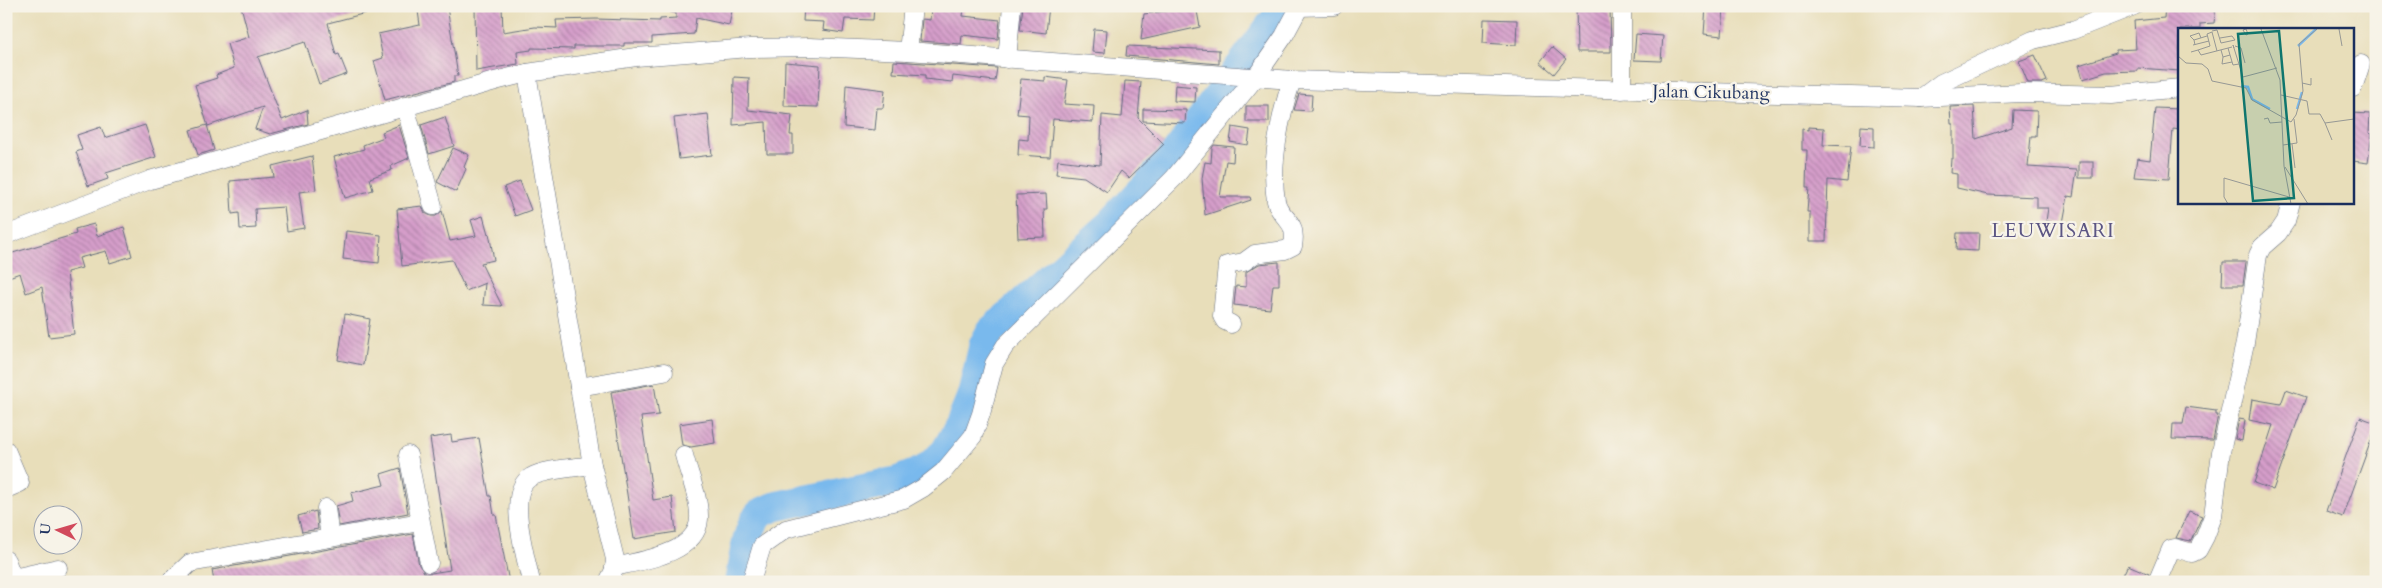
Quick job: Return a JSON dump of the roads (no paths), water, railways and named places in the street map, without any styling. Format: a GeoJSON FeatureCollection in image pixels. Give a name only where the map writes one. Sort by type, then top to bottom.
{"type":"FeatureCollection","features":[{"type":"Feature","properties":{"kind":"street"},"geometry":{"type":"LineString","coordinates":[[908,51],[913,6]]}},
{"type":"Feature","properties":{"kind":"street"},"geometry":{"type":"LineString","coordinates":[[1007,59],[1012,6]]}},
{"type":"Feature","properties":{"kind":"street"},"geometry":{"type":"LineString","coordinates":[[751,582],[762,546],[786,529],[904,499],[923,488],[943,472],[973,436],[981,414],[994,364],[1005,346],[1174,178],[1248,78],[1284,36],[1300,7],[1334,6]]}},
{"type":"Feature","properties":{"kind":"street"},"geometry":{"type":"LineString","coordinates":[[1622,6],[1622,90]]}},
{"type":"Feature","properties":{"kind":"street"},"geometry":{"type":"LineString","coordinates":[[1921,98],[1941,83],[2033,40],[2073,30],[2134,6]]}},
{"type":"Feature","properties":{"kind":"street","name":"Jalan Cikubang"},"geometry":{"type":"LineString","coordinates":[[6,235],[150,180],[405,106],[527,73],[636,57],[741,49],[809,47],[908,51],[1248,78],[1622,90],[1921,98],[2021,93],[2111,95],[2178,88]]}},
{"type":"Feature","properties":{"kind":"street"},"geometry":{"type":"LineString","coordinates":[[2354,86],[2363,64]]}},
{"type":"Feature","properties":{"kind":"street"},"geometry":{"type":"LineString","coordinates":[[527,73],[592,465],[615,559],[611,574]]}},
{"type":"Feature","properties":{"kind":"street"},"geometry":{"type":"LineString","coordinates":[[1231,324],[1225,321],[1222,316],[1227,265],[1244,262],[1255,254],[1285,250],[1293,246],[1294,229],[1276,201],[1279,130],[1292,80]]}},
{"type":"Feature","properties":{"kind":"street"},"geometry":{"type":"LineString","coordinates":[[405,106],[433,206]]}},
{"type":"Feature","properties":{"kind":"street"},"geometry":{"type":"LineString","coordinates":[[2157,582],[2171,549],[2175,548],[2192,553],[2198,550],[2212,516],[2221,452],[2245,343],[2256,265],[2262,246],[2278,233],[2286,221],[2290,204]]}},
{"type":"Feature","properties":{"kind":"street"},"geometry":{"type":"LineString","coordinates":[[579,387],[664,372]]}},
{"type":"Feature","properties":{"kind":"street"},"geometry":{"type":"LineString","coordinates":[[6,450],[20,483],[6,489]]}},
{"type":"Feature","properties":{"kind":"street"},"geometry":{"type":"LineString","coordinates":[[408,455],[428,563]]}},
{"type":"Feature","properties":{"kind":"street"},"geometry":{"type":"LineString","coordinates":[[611,574],[670,553],[694,535],[699,518],[684,455]]}},
{"type":"Feature","properties":{"kind":"street"},"geometry":{"type":"LineString","coordinates":[[531,582],[517,504],[520,489],[525,481],[534,476],[592,465]]}},
{"type":"Feature","properties":{"kind":"street"},"geometry":{"type":"LineString","coordinates":[[326,508],[330,538]]}},
{"type":"Feature","properties":{"kind":"street"},"geometry":{"type":"LineString","coordinates":[[170,582],[190,563],[420,522]]}},
{"type":"Feature","properties":{"kind":"street"},"geometry":{"type":"LineString","coordinates":[[6,560],[13,578],[58,568]]}},
{"type":"Feature","properties":{"kind":"waterway"},"geometry":{"type":"LineString","coordinates":[[739,582],[750,531],[753,523],[761,513],[777,506],[898,481],[925,470],[945,452],[960,425],[972,395],[984,344],[991,331],[1109,225],[1172,158],[1285,6]]}},
{"type":"Feature","properties":{"kind":"district","name":"LEUWISARI"},"geometry":{"type":"Point","coordinates":[2053,230]}}]}
